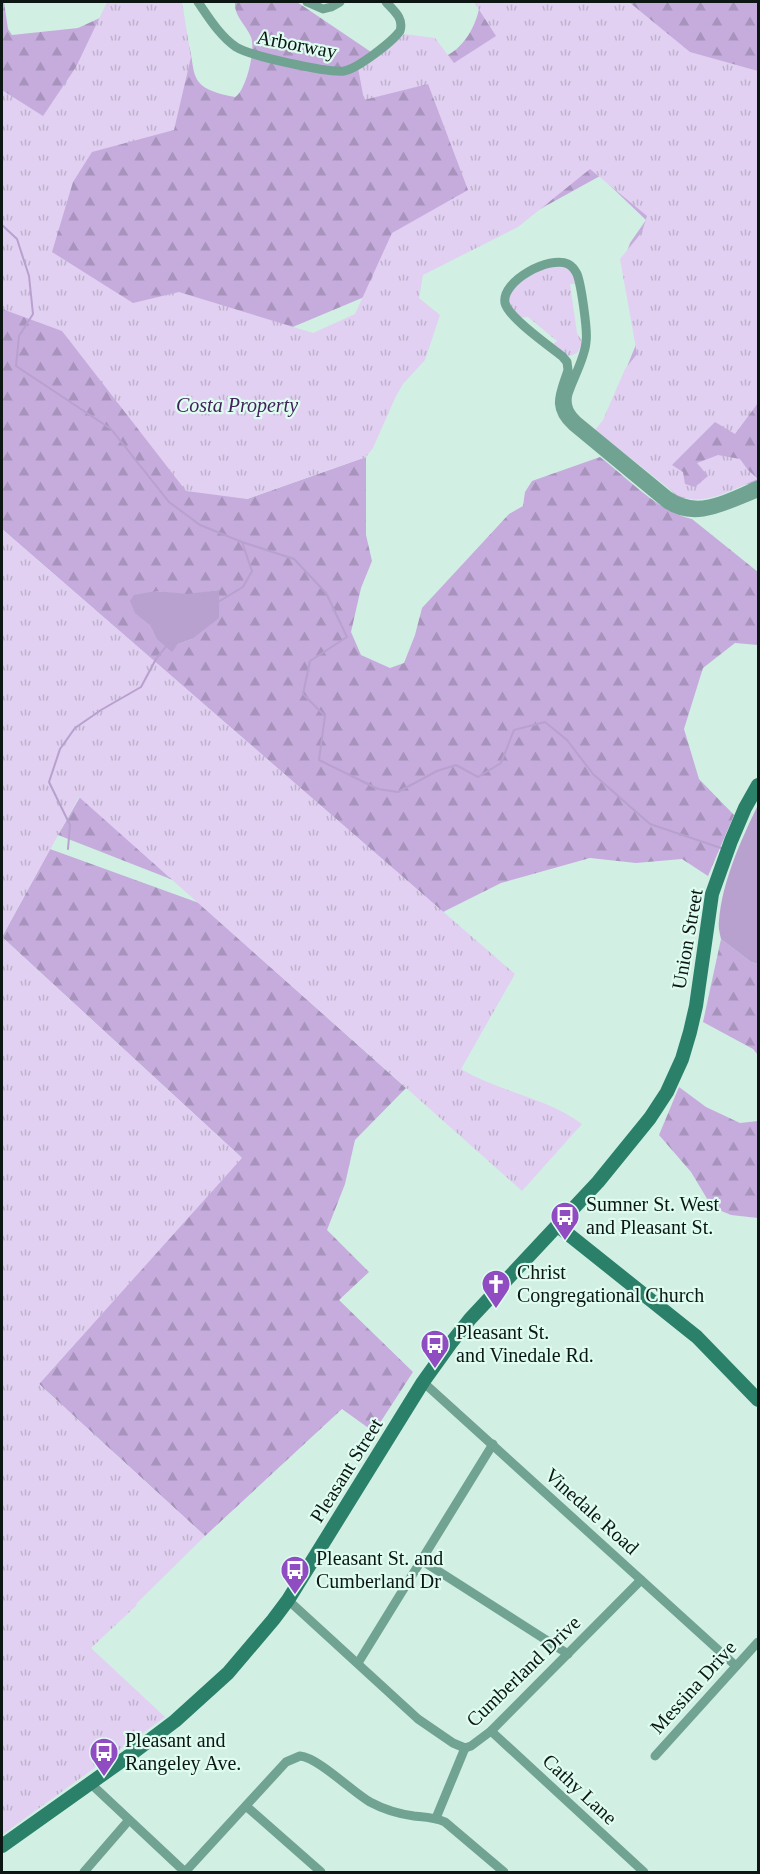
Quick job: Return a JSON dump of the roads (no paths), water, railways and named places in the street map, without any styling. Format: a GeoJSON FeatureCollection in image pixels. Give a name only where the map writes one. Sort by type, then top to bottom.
{"type":"FeatureCollection","features":[{"type":"Feature","properties":{"kind":"main road","name":"Union Street"},"geometry":{"type":"LineString","coordinates":[[661,1101],[682,1059],[690,1032],[696,1006],[712,894],[745,808],[759,785]]}},
{"type":"Feature","properties":{"kind":"main road","name":"Pleasant Street"},"geometry":{"type":"LineString","coordinates":[[2,1846],[175,1721],[228,1673],[288,1600],[423,1382],[451,1343],[470,1319],[558,1226],[626,1148],[661,1101]]}},
{"type":"Feature","properties":{"kind":"main road"},"geometry":{"type":"LineString","coordinates":[[558,1226],[697,1337],[759,1400]]}},
{"type":"Feature","properties":{"kind":"street","name":"Arborway"},"geometry":{"type":"LineString","coordinates":[[198,2],[225,38],[242,50],[271,59],[341,71],[360,64],[400,31],[402,25],[400,18],[386,2]]}},
{"type":"Feature","properties":{"kind":"street","name":"Arborway"},"geometry":{"type":"LineString","coordinates":[[307,2],[323,9],[340,2]]}},
{"type":"Feature","properties":{"kind":"street"},"geometry":{"type":"LineString","coordinates":[[759,485],[704,505],[688,505],[674,499],[579,422],[570,413],[567,404],[567,397],[587,341],[578,276],[572,267],[559,262],[549,264],[519,278],[512,284],[505,302],[512,315],[567,362],[568,370],[559,399],[559,408],[563,417],[572,426],[669,506],[682,512],[701,513],[715,510],[759,492]]}},
{"type":"Feature","properties":{"kind":"street"},"geometry":{"type":"LineString","coordinates":[[567,362],[581,358]]}},
{"type":"Feature","properties":{"kind":"street","name":"Vinedale Road"},"geometry":{"type":"LineString","coordinates":[[423,1382],[736,1666]]}},
{"type":"Feature","properties":{"kind":"street"},"geometry":{"type":"LineString","coordinates":[[358,1662],[492,1444]]}},
{"type":"Feature","properties":{"kind":"street"},"geometry":{"type":"LineString","coordinates":[[421,1560],[568,1654]]}},
{"type":"Feature","properties":{"kind":"street","name":"Cumberland Drive"},"geometry":{"type":"LineString","coordinates":[[288,1600],[418,1719],[453,1743],[465,1748],[491,1731],[641,1580]]}},
{"type":"Feature","properties":{"kind":"street","name":"Messina Drive"},"geometry":{"type":"LineString","coordinates":[[655,1756],[759,1642]]}},
{"type":"Feature","properties":{"kind":"street","name":"Cathy Lane"},"geometry":{"type":"LineString","coordinates":[[491,1731],[644,1872]]}},
{"type":"Feature","properties":{"kind":"street"},"geometry":{"type":"LineString","coordinates":[[436,1818],[465,1748]]}},
{"type":"Feature","properties":{"kind":"street"},"geometry":{"type":"LineString","coordinates":[[90,1782],[185,1872],[286,1762],[300,1756],[313,1760],[375,1805],[405,1815],[436,1818],[454,1828],[504,1872]]}},
{"type":"Feature","properties":{"kind":"street"},"geometry":{"type":"LineString","coordinates":[[246,1806],[321,1872]]}},
{"type":"Feature","properties":{"kind":"street"},"geometry":{"type":"LineString","coordinates":[[84,1872],[129,1820]]}},
{"type":"Feature","properties":{"kind":"waterway"},"geometry":{"type":"LineString","coordinates":[[2,225],[17,239],[29,276],[33,314],[19,336],[16,366],[111,429],[169,502],[200,525],[294,559],[326,593],[347,637],[310,661],[303,694],[325,716],[319,760],[378,789],[398,792],[437,771],[456,765],[478,777],[501,763],[514,730],[545,722],[567,740],[593,774],[650,824],[721,848]]}},
{"type":"Feature","properties":{"kind":"waterway"},"geometry":{"type":"LineString","coordinates":[[218,602],[243,587],[252,571],[242,542]]}},
{"type":"Feature","properties":{"kind":"waterway"},"geometry":{"type":"LineString","coordinates":[[68,849],[70,825],[49,782],[60,749],[75,728],[141,687],[156,659],[168,644]]}},
{"type":"Feature","properties":{"kind":"place","name":"Sumner St. West and Pleasant St."},"geometry":{"type":"Point","coordinates":[565,1242]}},
{"type":"Feature","properties":{"kind":"place","name":"Christ Congregational Church"},"geometry":{"type":"Point","coordinates":[496,1310]}},
{"type":"Feature","properties":{"kind":"place","name":"Pleasant St. and Vinedale Rd."},"geometry":{"type":"Point","coordinates":[435,1370]}},
{"type":"Feature","properties":{"kind":"place","name":"Pleasant St. and Cumberland Dr"},"geometry":{"type":"Point","coordinates":[295,1596]}},
{"type":"Feature","properties":{"kind":"place","name":"Pleasant and Rangeley Ave."},"geometry":{"type":"Point","coordinates":[104,1778]}},
{"type":"Feature","properties":{"kind":"park label","name":"Costa Property"},"geometry":{"type":"Point","coordinates":[237,405]}}]}
